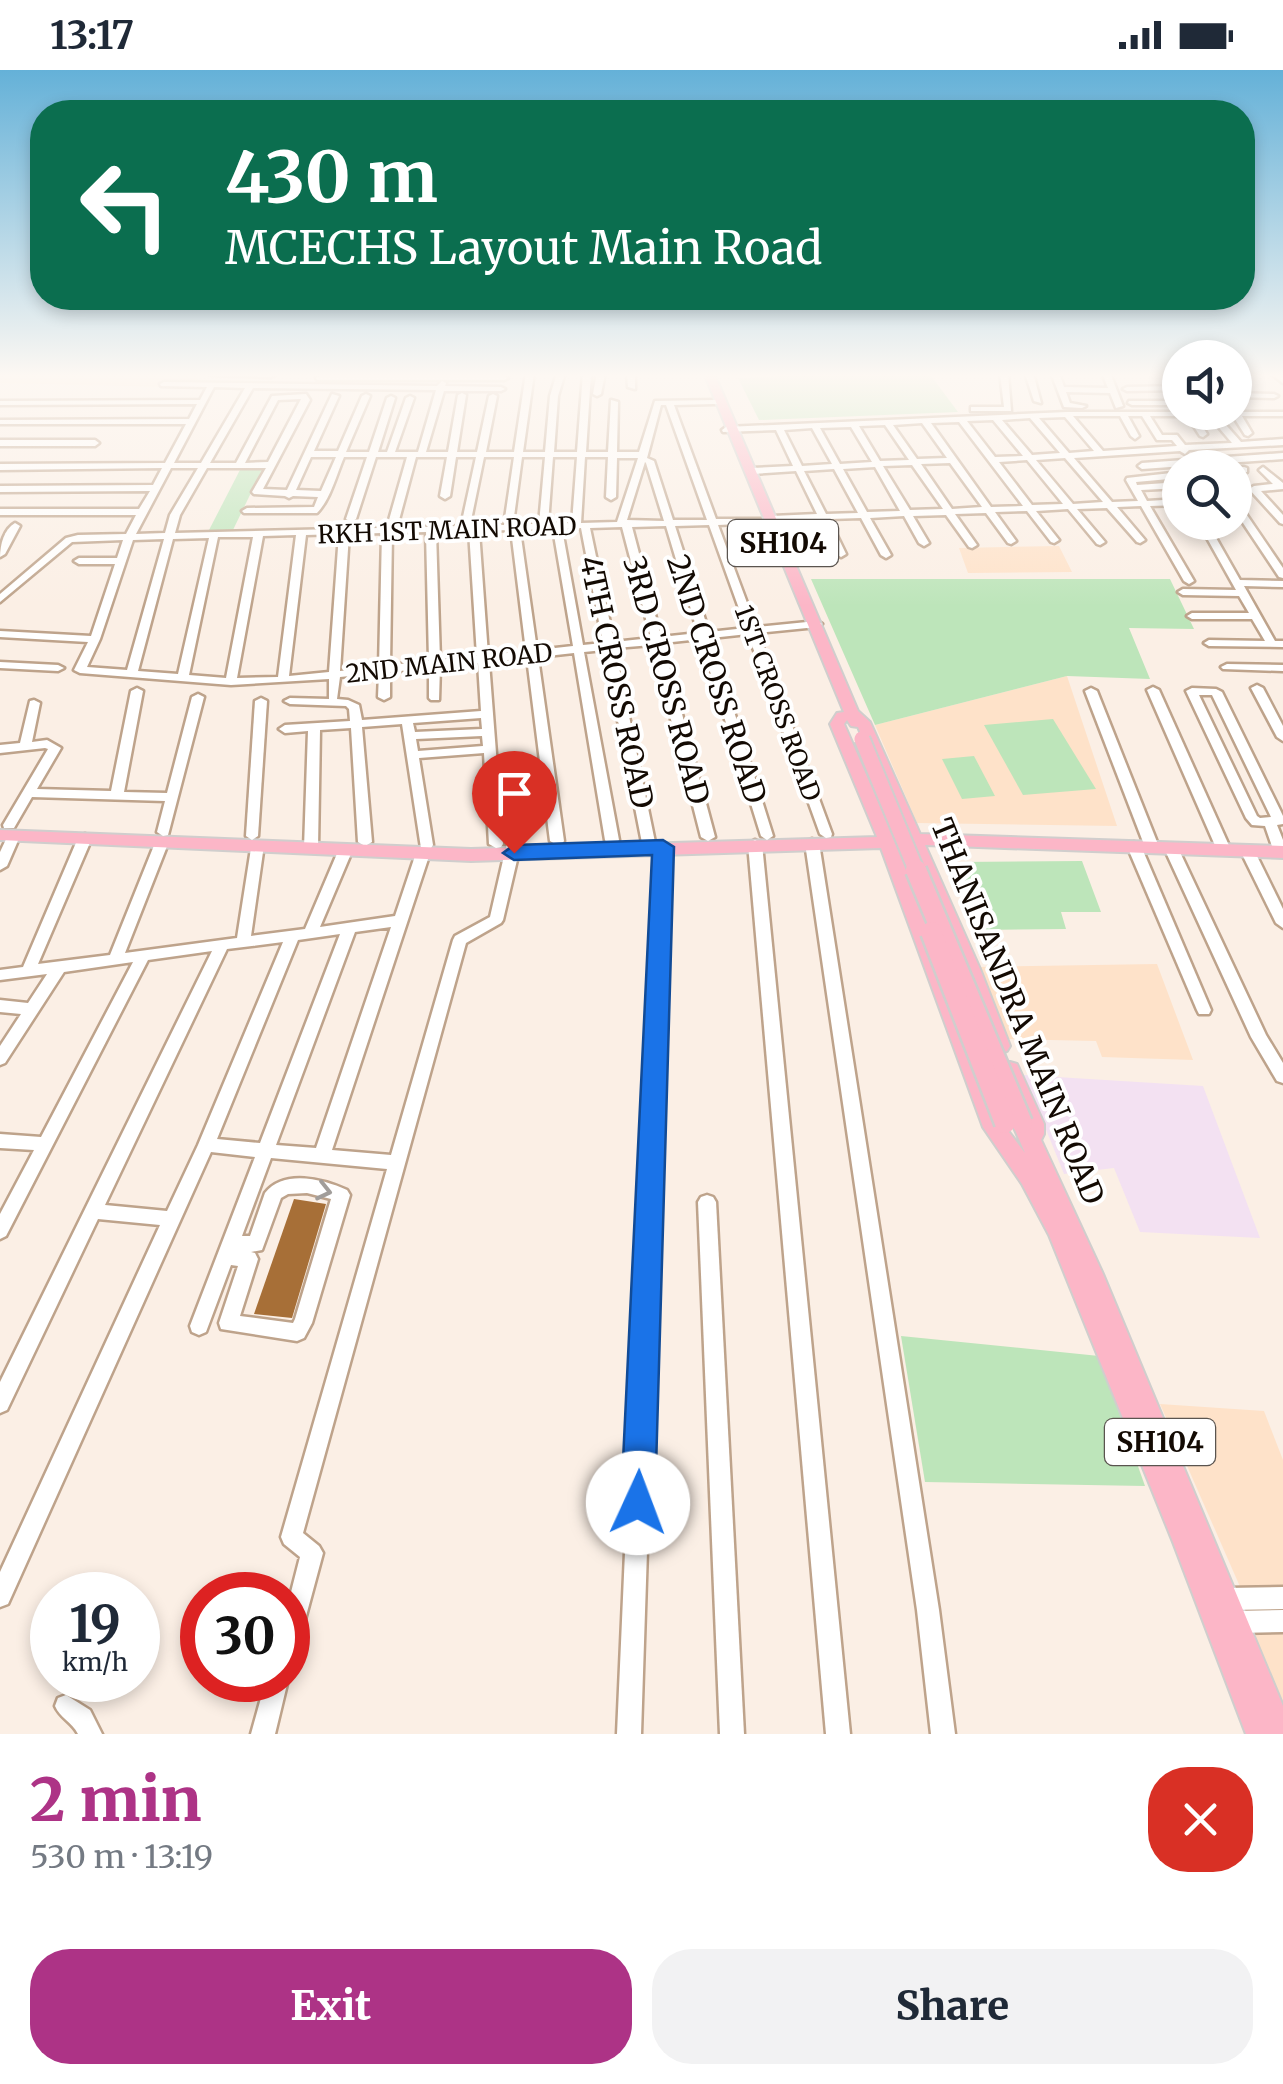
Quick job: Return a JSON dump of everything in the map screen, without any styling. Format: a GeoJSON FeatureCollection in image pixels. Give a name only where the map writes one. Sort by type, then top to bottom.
{"type":"FeatureCollection","features":[{"type":"Feature","properties":{"kind":"main road","name":"THANISANDRA MAIN ROAD"},"geometry":{"type":"LineString","coordinates":[[738,451],[849,719]]}},
{"type":"Feature","properties":{"kind":"main road","name":"THANISANDRA MAIN ROAD"},"geometry":{"type":"LineString","coordinates":[[741,451],[752,471],[768,520]]}},
{"type":"Feature","properties":{"kind":"main road","name":"THANISANDRA MAIN ROAD"},"geometry":{"type":"LineString","coordinates":[[1261,1734],[1206,1588],[1026,1155],[1034,1124],[917,837],[863,722],[849,719],[837,724],[993,1127],[1026,1155],[1092,1274],[1280,1734]]}},
{"type":"Feature","properties":{"kind":"main road","name":"SH104"},"geometry":{"type":"LineString","coordinates":[[849,719],[907,870],[1026,1155]]}},
{"type":"Feature","properties":{"kind":"main road"},"geometry":{"type":"LineString","coordinates":[[6,830],[85,838],[163,836]]}},
{"type":"Feature","properties":{"kind":"main road"},"geometry":{"type":"LineString","coordinates":[[6,830],[365,842],[425,849]]}},
{"type":"Feature","properties":{"kind":"main road"},"geometry":{"type":"LineString","coordinates":[[508,846],[612,840],[654,845],[708,837],[761,840]]}},
{"type":"Feature","properties":{"kind":"main road"},"geometry":{"type":"LineString","coordinates":[[312,843],[346,850],[819,838],[885,842],[917,837],[1282,852]]}},
{"type":"Feature","properties":{"kind":"main road"},"geometry":{"type":"LineString","coordinates":[[966,1058],[1003,1054]]}},
{"type":"Feature","properties":{"kind":"street"},"geometry":{"type":"LineString","coordinates":[[174,451],[130,537],[95,639],[80,670],[183,677],[214,536]]}},
{"type":"Feature","properties":{"kind":"street"},"geometry":{"type":"LineString","coordinates":[[132,674],[175,514],[214,451]]}},
{"type":"Feature","properties":{"kind":"street"},"geometry":{"type":"LineString","coordinates":[[239,465],[247,451]]}},
{"type":"Feature","properties":{"kind":"street"},"geometry":{"type":"LineString","coordinates":[[277,451],[257,492],[325,494]]}},
{"type":"Feature","properties":{"kind":"street"},"geometry":{"type":"LineString","coordinates":[[290,494],[310,451]]}},
{"type":"Feature","properties":{"kind":"street"},"geometry":{"type":"LineString","coordinates":[[312,523],[343,451]]}},
{"type":"Feature","properties":{"kind":"street"},"geometry":{"type":"LineString","coordinates":[[351,520],[374,451]]}},
{"type":"Feature","properties":{"kind":"street"},"geometry":{"type":"LineString","coordinates":[[384,697],[391,526],[418,451]]}},
{"type":"Feature","properties":{"kind":"street"},"geometry":{"type":"LineString","coordinates":[[445,496],[451,451]]}},
{"type":"Feature","properties":{"kind":"street"},"geometry":{"type":"LineString","coordinates":[[307,1572],[312,1553],[291,1537],[460,940],[496,920],[508,846],[489,749],[470,530],[481,451]]}},
{"type":"Feature","properties":{"kind":"street"},"geometry":{"type":"LineString","coordinates":[[519,451],[512,528],[557,841]]}},
{"type":"Feature","properties":{"kind":"street"},"geometry":{"type":"LineString","coordinates":[[543,527],[550,451]]}},
{"type":"Feature","properties":{"kind":"street","name":"4TH CROSS ROAD"},"geometry":{"type":"LineString","coordinates":[[582,451],[580,526],[654,845],[630,1734]]}},
{"type":"Feature","properties":{"kind":"street"},"geometry":{"type":"LineString","coordinates":[[611,497],[612,451]]}},
{"type":"Feature","properties":{"kind":"street"},"geometry":{"type":"LineString","coordinates":[[623,524],[645,451]]}},
{"type":"Feature","properties":{"kind":"street","name":"1ST CROSS ROAD"},"geometry":{"type":"LineString","coordinates":[[686,451],[819,838],[943,1734]]}},
{"type":"Feature","properties":{"kind":"street"},"geometry":{"type":"LineString","coordinates":[[791,451],[841,554]]}},
{"type":"Feature","properties":{"kind":"street"},"geometry":{"type":"LineString","coordinates":[[830,451],[886,555]]}},
{"type":"Feature","properties":{"kind":"street"},"geometry":{"type":"LineString","coordinates":[[869,451],[924,543]]}},
{"type":"Feature","properties":{"kind":"street"},"geometry":{"type":"LineString","coordinates":[[905,451],[972,545]]}},
{"type":"Feature","properties":{"kind":"street"},"geometry":{"type":"LineString","coordinates":[[946,451],[1011,541]]}},
{"type":"Feature","properties":{"kind":"street"},"geometry":{"type":"LineString","coordinates":[[986,451],[1054,540]]}},
{"type":"Feature","properties":{"kind":"street"},"geometry":{"type":"LineString","coordinates":[[1023,451],[1100,542]]}},
{"type":"Feature","properties":{"kind":"street"},"geometry":{"type":"LineString","coordinates":[[1063,451],[1140,540]]}},
{"type":"Feature","properties":{"kind":"street"},"geometry":{"type":"LineString","coordinates":[[1098,451],[1101,454]]}},
{"type":"Feature","properties":{"kind":"street"},"geometry":{"type":"LineString","coordinates":[[993,460],[1145,451]]}},
{"type":"Feature","properties":{"kind":"street"},"geometry":{"type":"LineString","coordinates":[[308,454],[643,457]]}},
{"type":"Feature","properties":{"kind":"street"},"geometry":{"type":"LineString","coordinates":[[1252,457],[1283,454]]}},
{"type":"Feature","properties":{"kind":"street","name":"2ND CROSS ROAD"},"geometry":{"type":"LineString","coordinates":[[643,457],[650,461],[761,840],[838,1734]]}},
{"type":"Feature","properties":{"kind":"street"},"geometry":{"type":"LineString","coordinates":[[752,471],[952,460]]}},
{"type":"Feature","properties":{"kind":"street"},"geometry":{"type":"LineString","coordinates":[[0,467],[270,464]]}},
{"type":"Feature","properties":{"kind":"street"},"geometry":{"type":"LineString","coordinates":[[1142,466],[1162,465]]}},
{"type":"Feature","properties":{"kind":"street"},"geometry":{"type":"LineString","coordinates":[[1264,470],[1282,486]]}},
{"type":"Feature","properties":{"kind":"street"},"geometry":{"type":"LineString","coordinates":[[1162,479],[1131,478],[1186,586],[1241,588],[1283,584]]}},
{"type":"Feature","properties":{"kind":"street"},"geometry":{"type":"LineString","coordinates":[[1281,516],[1255,488],[1282,486]]}},
{"type":"Feature","properties":{"kind":"street"},"geometry":{"type":"LineString","coordinates":[[0,489],[154,488]]}},
{"type":"Feature","properties":{"kind":"street"},"geometry":{"type":"LineString","coordinates":[[0,510],[17,489]]}},
{"type":"Feature","properties":{"kind":"street"},"geometry":{"type":"LineString","coordinates":[[1252,495],[1260,494]]}},
{"type":"Feature","properties":{"kind":"street","name":"RKH 1ST MAIN ROAD"},"geometry":{"type":"LineString","coordinates":[[0,598],[73,538],[258,536],[391,526],[470,530],[768,520],[1162,501]]}},
{"type":"Feature","properties":{"kind":"street"},"geometry":{"type":"LineString","coordinates":[[0,510],[142,512]]}},
{"type":"Feature","properties":{"kind":"street"},"geometry":{"type":"LineString","coordinates":[[248,511],[316,510]]}},
{"type":"Feature","properties":{"kind":"street","name":"3RD CROSS ROAD"},"geometry":{"type":"LineString","coordinates":[[623,524],[708,837]]}},
{"type":"Feature","properties":{"kind":"street"},"geometry":{"type":"LineString","coordinates":[[1252,525],[1283,575]]}},
{"type":"Feature","properties":{"kind":"street"},"geometry":{"type":"LineString","coordinates":[[0,554],[16,526]]}},
{"type":"Feature","properties":{"kind":"street"},"geometry":{"type":"LineString","coordinates":[[558,526],[612,840]]}},
{"type":"Feature","properties":{"kind":"street"},"geometry":{"type":"LineString","coordinates":[[430,530],[436,698]]}},
{"type":"Feature","properties":{"kind":"street"},"geometry":{"type":"LineString","coordinates":[[332,697],[344,532]]}},
{"type":"Feature","properties":{"kind":"street"},"geometry":{"type":"LineString","coordinates":[[283,680],[301,534]]}},
{"type":"Feature","properties":{"kind":"street"},"geometry":{"type":"LineString","coordinates":[[232,679],[258,536]]}},
{"type":"Feature","properties":{"kind":"street"},"geometry":{"type":"LineString","coordinates":[[1213,540],[1263,629],[1277,644]]}},
{"type":"Feature","properties":{"kind":"street"},"geometry":{"type":"LineString","coordinates":[[79,561],[122,561]]}},
{"type":"Feature","properties":{"kind":"street"},"geometry":{"type":"LineString","coordinates":[[1192,616],[1256,616]]}},
{"type":"Feature","properties":{"kind":"street","name":"2ND MAIN ROAD"},"geometry":{"type":"LineString","coordinates":[[183,677],[283,680],[812,624]]}},
{"type":"Feature","properties":{"kind":"street"},"geometry":{"type":"LineString","coordinates":[[1263,629],[1283,629]]}},
{"type":"Feature","properties":{"kind":"street"},"geometry":{"type":"LineString","coordinates":[[0,634],[95,639]]}},
{"type":"Feature","properties":{"kind":"street"},"geometry":{"type":"LineString","coordinates":[[1209,643],[1277,644]]}},
{"type":"Feature","properties":{"kind":"street"},"geometry":{"type":"LineString","coordinates":[[0,665],[58,668]]}},
{"type":"Feature","properties":{"kind":"street"},"geometry":{"type":"LineString","coordinates":[[1228,667],[1283,668]]}},
{"type":"Feature","properties":{"kind":"street"},"geometry":{"type":"LineString","coordinates":[[1257,688],[1283,737]]}},
{"type":"Feature","properties":{"kind":"street"},"geometry":{"type":"LineString","coordinates":[[1153,690],[1224,850]]}},
{"type":"Feature","properties":{"kind":"street"},"geometry":{"type":"LineString","coordinates":[[117,795],[137,691]]}},
{"type":"Feature","properties":{"kind":"street"},"geometry":{"type":"LineString","coordinates":[[1091,691],[1143,847],[1204,1010]]}},
{"type":"Feature","properties":{"kind":"street"},"geometry":{"type":"LineString","coordinates":[[1192,692],[1216,692],[1278,818],[1279,821],[1270,823],[1252,818],[1192,692]]}},
{"type":"Feature","properties":{"kind":"street"},"geometry":{"type":"LineString","coordinates":[[114,960],[163,836],[198,697]]}},
{"type":"Feature","properties":{"kind":"street"},"geometry":{"type":"LineString","coordinates":[[243,942],[254,841],[261,701]]}},
{"type":"Feature","properties":{"kind":"street"},"geometry":{"type":"LineString","coordinates":[[290,701],[353,704],[365,842]]}},
{"type":"Feature","properties":{"kind":"street"},"geometry":{"type":"LineString","coordinates":[[25,746],[34,703]]}},
{"type":"Feature","properties":{"kind":"street"},"geometry":{"type":"LineString","coordinates":[[284,729],[486,714]]}},
{"type":"Feature","properties":{"kind":"street"},"geometry":{"type":"LineString","coordinates":[[322,1156],[425,849],[407,719]]}},
{"type":"Feature","properties":{"kind":"street"},"geometry":{"type":"LineString","coordinates":[[312,843],[314,726]]}},
{"type":"Feature","properties":{"kind":"street"},"geometry":{"type":"LineString","coordinates":[[410,736],[488,732]]}},
{"type":"Feature","properties":{"kind":"street"},"geometry":{"type":"LineString","coordinates":[[0,866],[6,830],[55,748],[47,744],[1,751]]}},
{"type":"Feature","properties":{"kind":"street"},"geometry":{"type":"LineString","coordinates":[[414,755],[489,749]]}},
{"type":"Feature","properties":{"kind":"street"},"geometry":{"type":"LineString","coordinates":[[30,793],[174,797]]}},
{"type":"Feature","properties":{"kind":"street"},"geometry":{"type":"LineString","coordinates":[[1270,823],[1282,852]]}},
{"type":"Feature","properties":{"kind":"street"},"geometry":{"type":"LineString","coordinates":[[28,972],[85,838]]}},
{"type":"Feature","properties":{"kind":"street"},"geometry":{"type":"LineString","coordinates":[[1171,848],[1259,1036],[1283,1077]]}},
{"type":"Feature","properties":{"kind":"street"},"geometry":{"type":"LineString","coordinates":[[0,1596],[302,934],[346,850]]}},
{"type":"Feature","properties":{"kind":"street"},"geometry":{"type":"LineString","coordinates":[[1247,850],[1283,923]]}},
{"type":"Feature","properties":{"kind":"street"},"geometry":{"type":"LineString","coordinates":[[0,976],[398,921]]}},
{"type":"Feature","properties":{"kind":"street"},"geometry":{"type":"LineString","coordinates":[[199,1326],[349,928]]}},
{"type":"Feature","properties":{"kind":"street"},"geometry":{"type":"LineString","coordinates":[[0,1403],[222,945]]}},
{"type":"Feature","properties":{"kind":"street"},"geometry":{"type":"LineString","coordinates":[[0,1232],[143,956]]}},
{"type":"Feature","properties":{"kind":"street"},"geometry":{"type":"LineString","coordinates":[[2,1052],[59,967]]}},
{"type":"Feature","properties":{"kind":"street"},"geometry":{"type":"LineString","coordinates":[[0,1006],[32,1009]]}},
{"type":"Feature","properties":{"kind":"street"},"geometry":{"type":"LineString","coordinates":[[0,1141],[45,1144]]}},
{"type":"Feature","properties":{"kind":"street"},"geometry":{"type":"LineString","coordinates":[[206,1144],[396,1163]]}},
{"type":"Feature","properties":{"kind":"street"},"geometry":{"type":"LineString","coordinates":[[303,1187],[341,1195],[297,1332],[228,1324],[249,1260],[229,1249],[256,1244],[279,1188],[303,1187]]}},
{"type":"Feature","properties":{"kind":"street"},"geometry":{"type":"LineString","coordinates":[[707,1202],[732,1734]]}},
{"type":"Feature","properties":{"kind":"street"},"geometry":{"type":"LineString","coordinates":[[94,1210],[172,1219]]}},
{"type":"Feature","properties":{"kind":"street"},"geometry":{"type":"LineString","coordinates":[[1232,1610],[1283,1598]]}},
{"type":"Feature","properties":{"kind":"street"},"geometry":{"type":"LineString","coordinates":[[1232,1610],[1283,1621]]}},
{"type":"Feature","properties":{"kind":"street"},"geometry":{"type":"LineString","coordinates":[[262,1734],[271,1702]]}},
{"type":"Feature","properties":{"kind":"street"},"geometry":{"type":"LineString","coordinates":[[66,1706],[82,1718],[90,1734]]}},
{"type":"Feature","properties":{"kind":"shaded area"},"geometry":{"type":"Polygon","coordinates":[[[1059,546],[1072,572],[968,573],[959,548],[1059,546]]]}},
{"type":"Feature","properties":{"kind":"shaded area"},"geometry":{"type":"Polygon","coordinates":[[[1067,676],[1117,826],[917,823],[875,725],[1067,676]]]}},
{"type":"Feature","properties":{"kind":"shaded area"},"geometry":{"type":"Polygon","coordinates":[[[1157,964],[1193,1060],[1102,1057],[1096,1041],[1008,1039],[978,967],[1157,964]]]}},
{"type":"Feature","properties":{"kind":"shaded area"},"geometry":{"type":"Polygon","coordinates":[[[1024,1075],[1203,1086],[1260,1238],[1140,1232],[1114,1168],[1064,1174],[1024,1075]]]}},
{"type":"Feature","properties":{"kind":"shaded area"},"geometry":{"type":"Polygon","coordinates":[[[1160,1404],[1264,1411],[1283,1460],[1283,1588],[1241,1589],[1160,1404]]]}},
{"type":"Feature","properties":{"kind":"shaded area"},"geometry":{"type":"Polygon","coordinates":[[[1283,1626],[1283,1712],[1252,1627],[1283,1626]]]}},
{"type":"Feature","properties":{"kind":"green space"},"geometry":{"type":"Polygon","coordinates":[[[242,466],[264,466],[232,532],[208,532],[242,466]]]}},
{"type":"Feature","properties":{"kind":"green space"},"geometry":{"type":"Polygon","coordinates":[[[811,579],[1170,579],[1194,629],[1129,628],[1150,679],[1067,676],[875,725],[811,579]]]}},
{"type":"Feature","properties":{"kind":"green space"},"geometry":{"type":"Polygon","coordinates":[[[1053,719],[1096,789],[1023,795],[984,725],[1053,719]]]}},
{"type":"Feature","properties":{"kind":"green space"},"geometry":{"type":"Polygon","coordinates":[[[974,756],[995,796],[962,799],[942,759],[974,756]]]}},
{"type":"Feature","properties":{"kind":"green space"},"geometry":{"type":"Polygon","coordinates":[[[1082,861],[1101,912],[1061,912],[1066,929],[978,930],[959,862],[1082,861]]]}},
{"type":"Feature","properties":{"kind":"green space"},"geometry":{"type":"Polygon","coordinates":[[[901,1336],[1099,1356],[1145,1486],[925,1482],[901,1336]]]}},
{"type":"Feature","properties":{"kind":"building"},"geometry":{"type":"Polygon","coordinates":[[[294,1199],[326,1204],[292,1318],[254,1314],[294,1199]]]}},
{"type":"Feature","properties":{"kind":"route"},"geometry":{"type":"LineString","coordinates":[[514,853],[663,847],[638,1503]]}}]}
